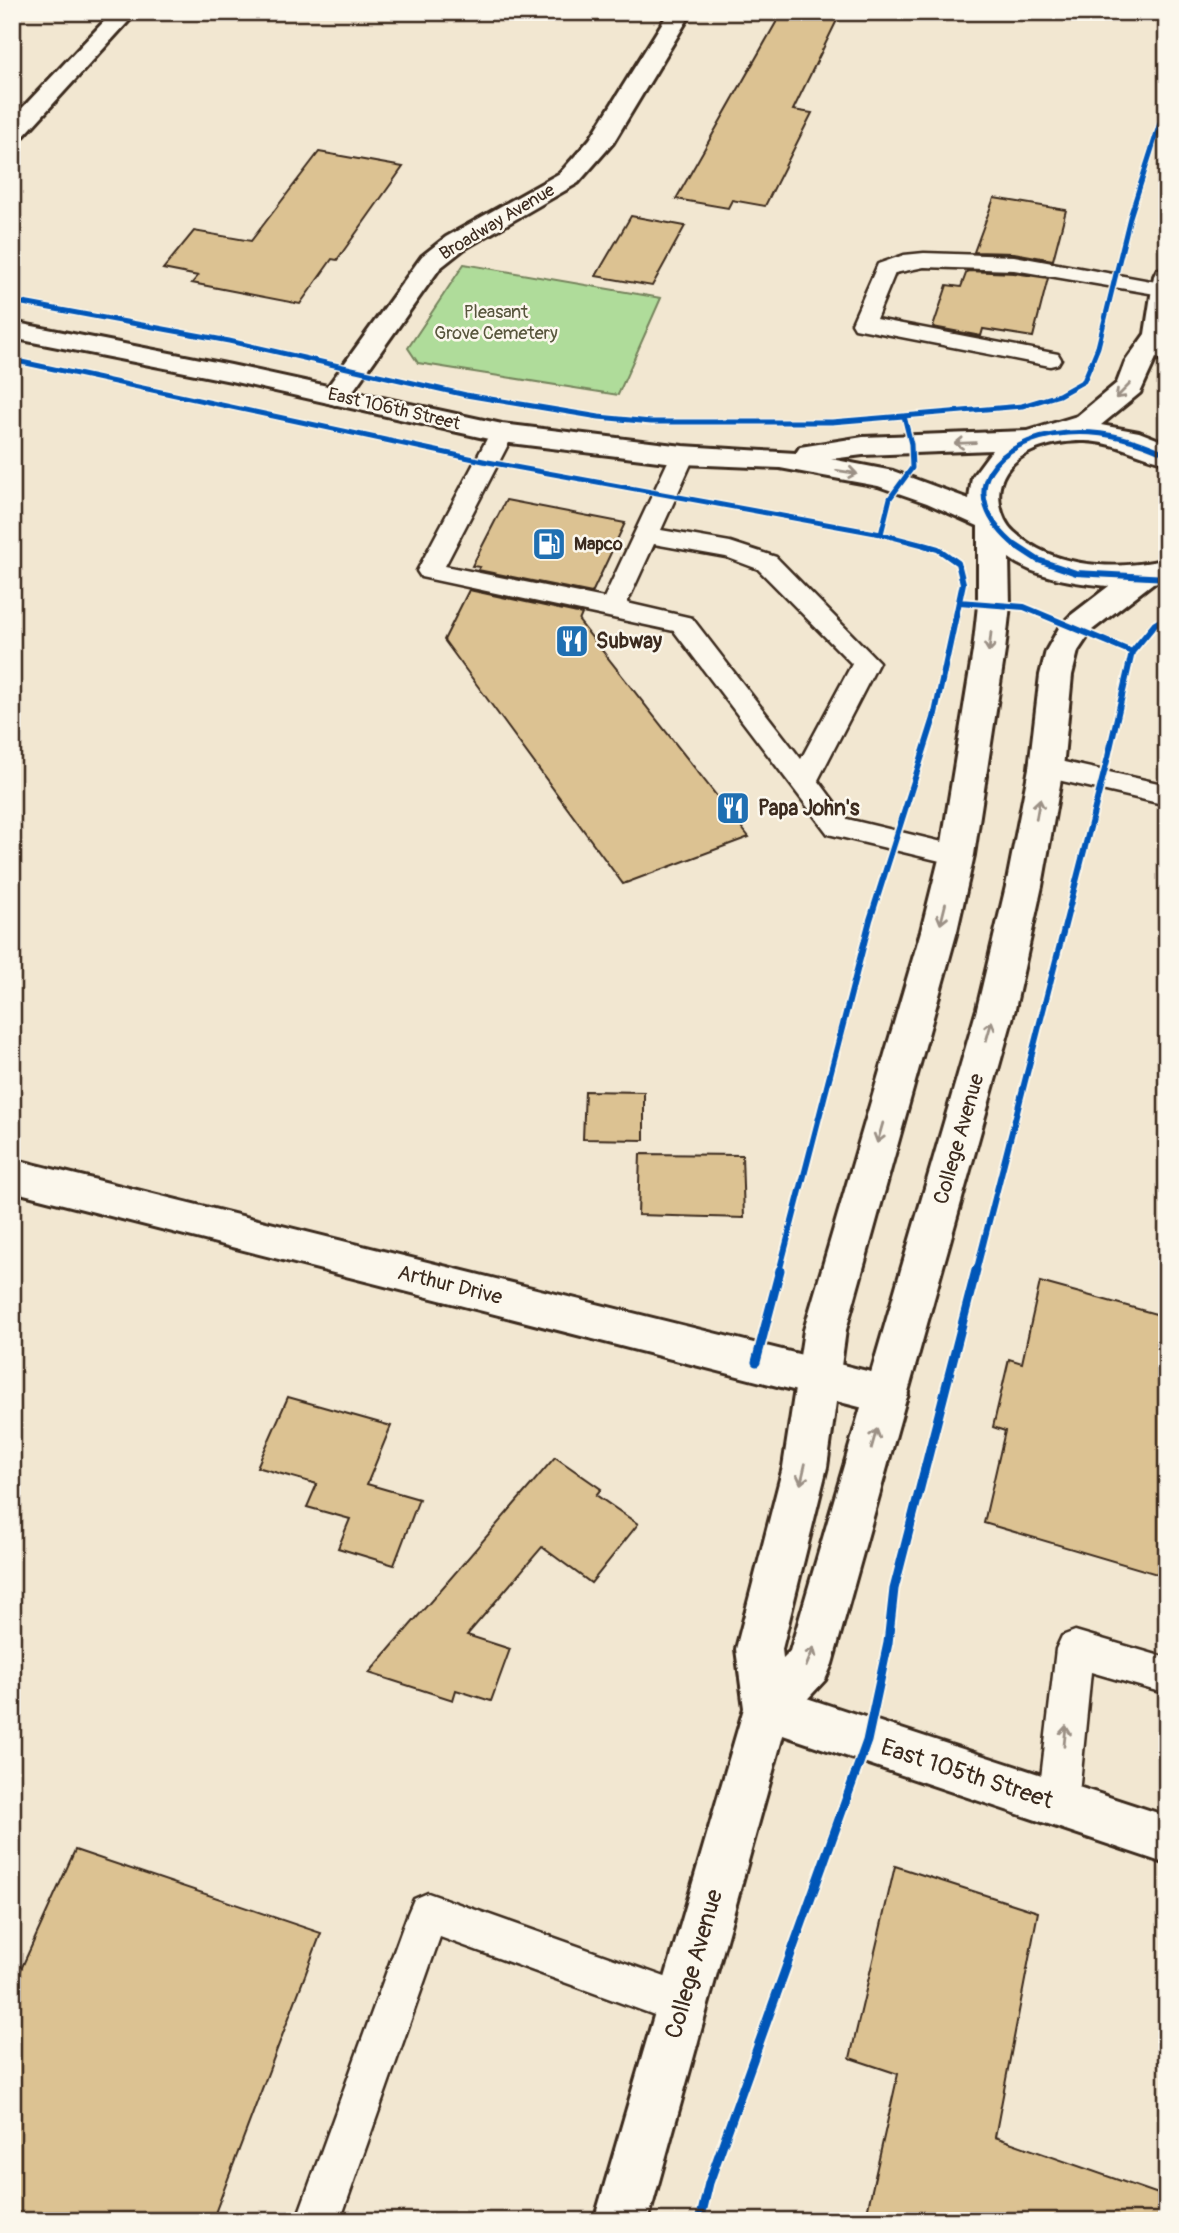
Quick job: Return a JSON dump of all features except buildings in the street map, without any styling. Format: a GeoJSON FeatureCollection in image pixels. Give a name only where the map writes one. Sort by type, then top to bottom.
{"type":"FeatureCollection","features":[{"type":"Feature","properties":{"kind":"street"},"geometry":{"type":"LineString","coordinates":[[12,134],[126,12]]}},
{"type":"Feature","properties":{"kind":"street","name":"Broadway Avenue"},"geometry":{"type":"LineString","coordinates":[[335,396],[420,274],[441,253],[551,191],[569,178],[600,143],[681,12]]}},
{"type":"Feature","properties":{"kind":"street"},"geometry":{"type":"LineString","coordinates":[[1042,438],[1087,422],[1130,387],[1139,362],[1164,341],[1166,283]]}},
{"type":"Feature","properties":{"kind":"street","name":"East 106th Street"},"geometry":{"type":"LineString","coordinates":[[12,330],[135,353],[502,433],[683,455],[780,459],[910,485],[991,523],[1015,547],[1054,567],[1102,577],[1157,575]]}},
{"type":"Feature","properties":{"kind":"street","name":"East 106th Street"},"geometry":{"type":"LineString","coordinates":[[780,459],[863,446],[1042,438],[1083,433],[1116,436],[1167,454]]}},
{"type":"Feature","properties":{"kind":"street","name":"College Avenue"},"geometry":{"type":"LineString","coordinates":[[629,2218],[682,2004],[767,1708],[759,1649],[805,1467],[825,1330],[834,1291],[939,931],[957,855],[989,650],[993,605],[991,523],[982,495],[989,472],[1008,453],[1042,438]]}},
{"type":"Feature","properties":{"kind":"street","name":"College Avenue"},"geometry":{"type":"LineString","coordinates":[[767,1708],[809,1664],[996,1009],[1024,886],[1046,768],[1056,674],[1062,651],[1081,623],[1157,575]]}},
{"type":"Feature","properties":{"kind":"street","name":"Arthur Drive"},"geometry":{"type":"LineString","coordinates":[[12,1175],[887,1395]]}},
{"type":"Feature","properties":{"kind":"street","name":"East 105th Street"},"geometry":{"type":"LineString","coordinates":[[767,1708],[1167,1840]]}},
{"type":"Feature","properties":{"kind":"lane"},"geometry":{"type":"LineString","coordinates":[[1050,359],[863,323],[886,269],[904,262],[924,260],[1014,263],[1166,283]]}},
{"type":"Feature","properties":{"kind":"lane"},"geometry":{"type":"LineString","coordinates":[[502,433],[430,571],[683,624],[838,827],[957,855]]}},
{"type":"Feature","properties":{"kind":"lane"},"geometry":{"type":"LineString","coordinates":[[612,608],[683,455]]}},
{"type":"Feature","properties":{"kind":"lane"},"geometry":{"type":"LineString","coordinates":[[646,535],[730,550],[767,563],[866,662],[803,782]]}},
{"type":"Feature","properties":{"kind":"lane"},"geometry":{"type":"LineString","coordinates":[[1046,768],[1167,795]]}},
{"type":"Feature","properties":{"kind":"lane"},"geometry":{"type":"LineString","coordinates":[[1058,1804],[1075,1649],[1167,1676]]}},
{"type":"Feature","properties":{"kind":"lane"},"geometry":{"type":"LineString","coordinates":[[318,2221],[428,1913],[682,2004]]}},
{"type":"Feature","properties":{"kind":"green space","name":"Pleasant Grove Cemetery"},"geometry":{"type":"Polygon","coordinates":[[[464,264],[661,298],[618,395],[418,363],[408,348],[464,264]]]}},
{"type":"Feature","properties":{"kind":"cycle path"},"geometry":{"type":"LineString","coordinates":[[12,301],[229,341],[466,395],[599,417],[651,422],[832,422],[1022,406],[1059,395],[1084,381],[1098,347],[1130,217],[1167,101]]}},
{"type":"Feature","properties":{"kind":"cycle path"},"geometry":{"type":"LineString","coordinates":[[12,360],[488,462],[881,534],[938,549],[958,563],[963,583],[934,718],[870,920],[756,1362]]}},
{"type":"Feature","properties":{"kind":"cycle path"},"geometry":{"type":"LineString","coordinates":[[881,534],[890,498],[912,468],[911,444],[904,416]]}},
{"type":"Feature","properties":{"kind":"cycle path"},"geometry":{"type":"LineString","coordinates":[[1167,454],[1129,439],[1087,432],[1066,433],[1026,443],[1008,453],[990,470],[983,487],[983,504],[991,521],[1003,536],[1038,560],[1066,571],[1085,574],[1167,578]]}},
{"type":"Feature","properties":{"kind":"cycle path"},"geometry":{"type":"LineString","coordinates":[[959,602],[1024,607],[1132,652]]}},
{"type":"Feature","properties":{"kind":"cycle path"},"geometry":{"type":"LineString","coordinates":[[700,2221],[709,2183],[867,1741],[888,1643],[894,1589],[1108,757],[1132,652],[1155,624],[1167,617]]}},
{"type":"Feature","properties":{"kind":"place","name":"Mapco"},"geometry":{"type":"Point","coordinates":[549,544]}},
{"type":"Feature","properties":{"kind":"place","name":"Subway"},"geometry":{"type":"Point","coordinates":[572,641]}},
{"type":"Feature","properties":{"kind":"place","name":"Papa John's"},"geometry":{"type":"Point","coordinates":[733,808]}}]}
